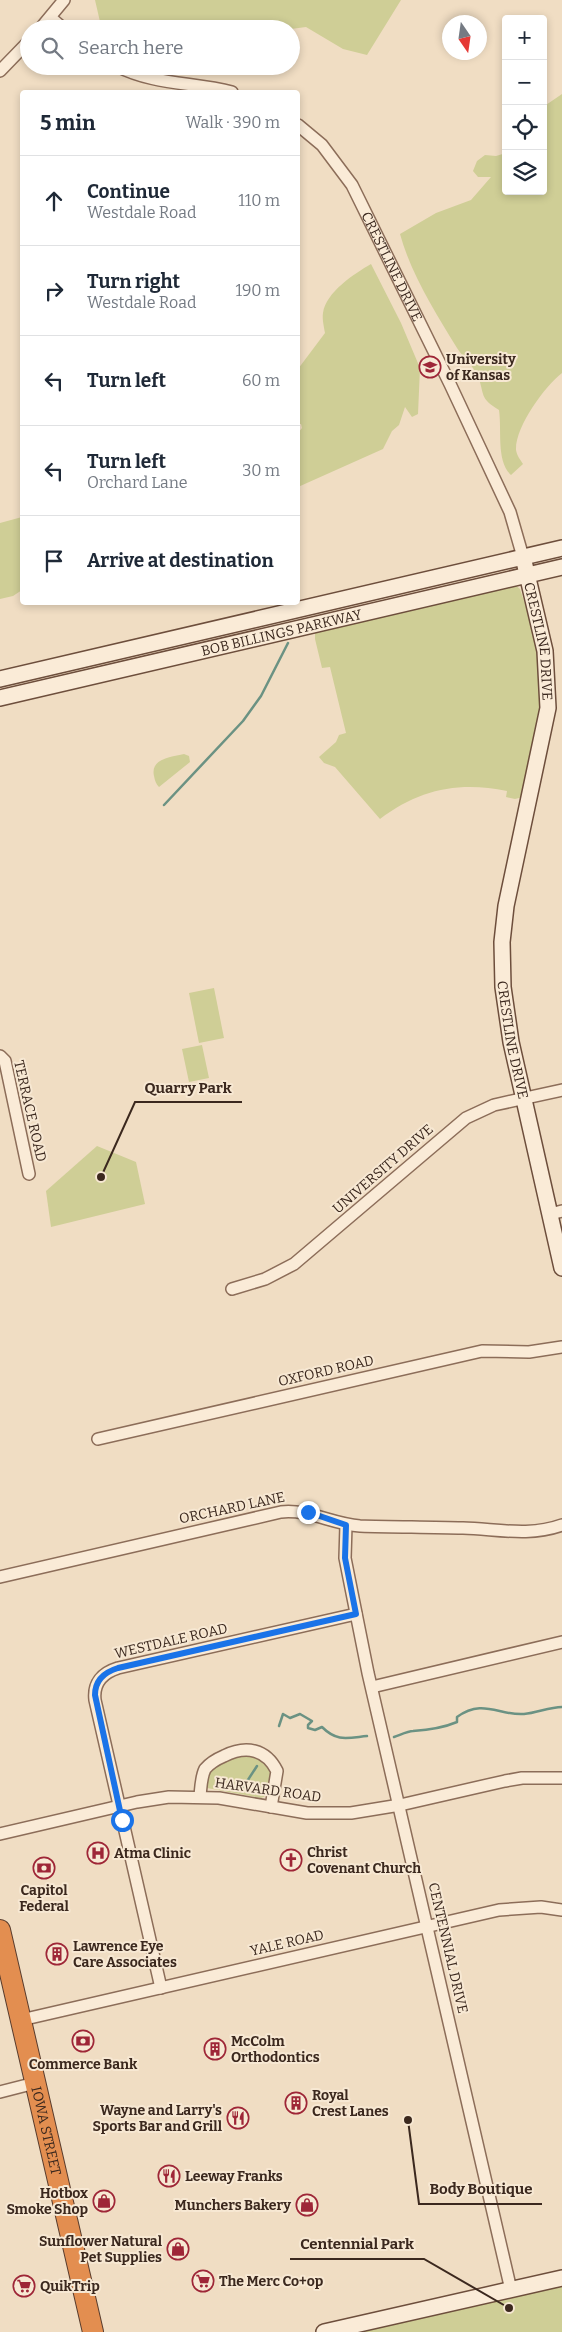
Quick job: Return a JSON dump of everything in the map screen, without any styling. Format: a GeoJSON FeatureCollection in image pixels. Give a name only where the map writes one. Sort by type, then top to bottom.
{"type":"FeatureCollection","features":[{"type":"Feature","properties":{"kind":"highway","name":"IOWA STREET"},"geometry":{"type":"LineString","coordinates":[[0,1930],[93,2332]]}},
{"type":"Feature","properties":{"kind":"main road","name":"BOB BILLINGS PARKWAY"},"geometry":{"type":"LineString","coordinates":[[0,679],[562,548]]}},
{"type":"Feature","properties":{"kind":"main road","name":"CRESTLINE DRIVE"},"geometry":{"type":"LineString","coordinates":[[523,557],[545,652],[548,708],[506,906],[502,962],[506,1014],[524,1098],[556,1212],[562,1268]]}},
{"type":"Feature","properties":{"kind":"main road","name":"BOB BILLINGS PARKWAY"},"geometry":{"type":"LineString","coordinates":[[0,698],[562,567]]}},
{"type":"Feature","properties":{"kind":"main road"},"geometry":{"type":"LineString","coordinates":[[324,2332],[562,2278]]}},
{"type":"Feature","properties":{"kind":"street"},"geometry":{"type":"LineString","coordinates":[[53,20],[50,18],[64,0]]}},
{"type":"Feature","properties":{"kind":"street"},"geometry":{"type":"LineString","coordinates":[[0,71],[20,50]]}},
{"type":"Feature","properties":{"kind":"street"},"geometry":{"type":"LineString","coordinates":[[137,75],[161,82],[218,90]]}},
{"type":"Feature","properties":{"kind":"street","name":"CRESTLINE DRIVE"},"geometry":{"type":"LineString","coordinates":[[300,127],[322,145],[352,185],[450,384],[510,512],[523,557]]}},
{"type":"Feature","properties":{"kind":"street","name":"TERRACE ROAD"},"geometry":{"type":"LineString","coordinates":[[0,1056],[4,1062],[29,1174]]}},
{"type":"Feature","properties":{"kind":"street","name":"UNIVERSITY DRIVE"},"geometry":{"type":"LineString","coordinates":[[232,1289],[265,1279],[294,1264],[466,1118],[494,1106],[562,1090]]}},
{"type":"Feature","properties":{"kind":"street","name":"OXFORD ROAD"},"geometry":{"type":"LineString","coordinates":[[98,1439],[482,1351],[529,1352],[562,1347]]}},
{"type":"Feature","properties":{"kind":"street","name":"ORCHARD LANE"},"geometry":{"type":"LineString","coordinates":[[0,1577],[281,1512],[308,1512],[346,1525],[463,1528],[512,1532],[538,1531],[562,1525]]}},
{"type":"Feature","properties":{"kind":"street","name":"CENTENNIAL DRIVE"},"geometry":{"type":"LineString","coordinates":[[346,1525],[345,1558],[356,1614],[511,2290]]}},
{"type":"Feature","properties":{"kind":"street","name":"WESTDALE ROAD"},"geometry":{"type":"LineString","coordinates":[[161,1988],[95,1695],[98,1682],[105,1674],[118,1668],[356,1614]]}},
{"type":"Feature","properties":{"kind":"street"},"geometry":{"type":"LineString","coordinates":[[372,1687],[562,1642]]}},
{"type":"Feature","properties":{"kind":"street"},"geometry":{"type":"LineString","coordinates":[[200,1796],[203,1774],[206,1767],[229,1753],[245,1749],[254,1750],[268,1758],[277,1771],[271,1808]]}},
{"type":"Feature","properties":{"kind":"street","name":"HARVARD ROAD"},"geometry":{"type":"LineString","coordinates":[[0,1834],[119,1806],[162,1798],[200,1796],[230,1799],[271,1808],[307,1813],[338,1814],[400,1805],[505,1781],[542,1777],[562,1778]]}},
{"type":"Feature","properties":{"kind":"street","name":"YALE ROAD"},"geometry":{"type":"LineString","coordinates":[[21,2020],[511,1908],[542,1906],[562,1910]]}},
{"type":"Feature","properties":{"kind":"street"},"geometry":{"type":"LineString","coordinates":[[0,2092],[35,2083]]}},
{"type":"Feature","properties":{"kind":"shaded area"},"geometry":{"type":"Polygon","coordinates":[[[95,0],[401,0],[367,55],[343,49],[306,27],[300,28],[300,20],[100,20],[95,0]]]}},
{"type":"Feature","properties":{"kind":"shaded area"},"geometry":{"type":"Polygon","coordinates":[[[562,94],[562,373],[540,397],[520,430],[516,450],[523,464],[511,475],[506,469],[501,454],[499,410],[485,399],[476,372],[457,348],[432,307],[410,264],[400,234],[436,213],[471,200],[491,177],[478,177],[473,171],[477,161],[485,155],[496,156],[502,154],[502,195],[547,195],[547,104],[562,94]]]}},
{"type":"Feature","properties":{"kind":"shaded area"},"geometry":{"type":"Polygon","coordinates":[[[371,264],[401,323],[420,368],[418,414],[412,417],[405,407],[399,425],[392,431],[383,449],[300,486],[300,430],[302,428],[300,424],[300,366],[325,333],[323,313],[325,305],[335,291],[349,278],[371,264]]]}},
{"type":"Feature","properties":{"kind":"shaded area"},"geometry":{"type":"Polygon","coordinates":[[[20,518],[20,591],[13,596],[0,599],[0,523],[20,518]]]}},
{"type":"Feature","properties":{"kind":"shaded area"},"geometry":{"type":"Polygon","coordinates":[[[515,585],[520,589],[539,646],[543,702],[523,797],[515,799],[506,797],[507,791],[490,788],[473,787],[440,790],[410,801],[380,819],[335,767],[324,763],[319,757],[336,742],[339,735],[346,733],[330,667],[322,668],[315,633],[515,585]]]}},
{"type":"Feature","properties":{"kind":"shaded area"},"geometry":{"type":"Polygon","coordinates":[[[184,754],[189,756],[190,762],[159,787],[154,776],[155,765],[163,759],[184,754]]]}},
{"type":"Feature","properties":{"kind":"shaded area"},"geometry":{"type":"Polygon","coordinates":[[[214,988],[224,1038],[199,1043],[189,993],[214,988]]]}},
{"type":"Feature","properties":{"kind":"shaded area"},"geometry":{"type":"Polygon","coordinates":[[[202,1045],[209,1078],[189,1082],[182,1049],[202,1045]]]}},
{"type":"Feature","properties":{"kind":"shaded area"},"geometry":{"type":"Polygon","coordinates":[[[97,1146],[136,1162],[145,1204],[51,1227],[46,1191],[97,1146]]]}},
{"type":"Feature","properties":{"kind":"shaded area"},"geometry":{"type":"Polygon","coordinates":[[[249,1755],[264,1763],[272,1775],[271,1789],[267,1794],[261,1798],[207,1788],[207,1780],[210,1773],[220,1763],[234,1757],[249,1755]]]}},
{"type":"Feature","properties":{"kind":"shaded area"},"geometry":{"type":"Polygon","coordinates":[[[562,2284],[562,2332],[351,2332],[562,2284]]]}},
{"type":"Feature","properties":{"kind":"waterway"},"geometry":{"type":"LineString","coordinates":[[164,805],[243,721],[261,696],[288,643]]}},
{"type":"Feature","properties":{"kind":"waterway"},"geometry":{"type":"LineString","coordinates":[[394,1737],[409,1732],[452,1724],[457,1722],[457,1717],[466,1711],[475,1709],[483,1708],[524,1714],[562,1707]]}},
{"type":"Feature","properties":{"kind":"waterway"},"geometry":{"type":"LineString","coordinates":[[279,1726],[283,1714],[290,1718],[300,1714],[312,1721],[308,1728],[315,1730],[322,1727],[327,1732],[343,1738],[367,1736]]}},
{"type":"Feature","properties":{"kind":"waterway"},"geometry":{"type":"LineString","coordinates":[[242,1789],[257,1766]]}},
{"type":"Feature","properties":{"kind":"place","name":"University of Kansas"},"geometry":{"type":"Point","coordinates":[430,367]}},
{"type":"Feature","properties":{"kind":"place","name":"Quarry Park"},"geometry":{"type":"Point","coordinates":[101,1177]}},
{"type":"Feature","properties":{"kind":"place","name":"Atma Clinic"},"geometry":{"type":"Point","coordinates":[98,1853]}},
{"type":"Feature","properties":{"kind":"place","name":"Christ Covenant Church"},"geometry":{"type":"Point","coordinates":[291,1860]}},
{"type":"Feature","properties":{"kind":"place","name":"Capitol Federal"},"geometry":{"type":"Point","coordinates":[44,1868]}},
{"type":"Feature","properties":{"kind":"place","name":"Lawrence Eye Care Associates"},"geometry":{"type":"Point","coordinates":[57,1954]}},
{"type":"Feature","properties":{"kind":"place","name":"Commerce Bank"},"geometry":{"type":"Point","coordinates":[83,2041]}},
{"type":"Feature","properties":{"kind":"place","name":"McColm Orthodontics"},"geometry":{"type":"Point","coordinates":[215,2049]}},
{"type":"Feature","properties":{"kind":"place","name":"Royal Crest Lanes"},"geometry":{"type":"Point","coordinates":[296,2103]}},
{"type":"Feature","properties":{"kind":"place","name":"Wayne and Larry's Sports Bar and Grill"},"geometry":{"type":"Point","coordinates":[238,2118]}},
{"type":"Feature","properties":{"kind":"place","name":"Body Boutique"},"geometry":{"type":"Point","coordinates":[408,2120]}},
{"type":"Feature","properties":{"kind":"place","name":"Leeway Franks"},"geometry":{"type":"Point","coordinates":[169,2176]}},
{"type":"Feature","properties":{"kind":"place","name":"Hotbox Smoke Shop"},"geometry":{"type":"Point","coordinates":[104,2201]}},
{"type":"Feature","properties":{"kind":"place","name":"Munchers Bakery"},"geometry":{"type":"Point","coordinates":[307,2205]}},
{"type":"Feature","properties":{"kind":"place","name":"Sunflower Natural Pet Supplies"},"geometry":{"type":"Point","coordinates":[178,2249]}},
{"type":"Feature","properties":{"kind":"place","name":"The Merc Co+op"},"geometry":{"type":"Point","coordinates":[203,2281]}},
{"type":"Feature","properties":{"kind":"place","name":"QuikTrip"},"geometry":{"type":"Point","coordinates":[24,2286]}},
{"type":"Feature","properties":{"kind":"place","name":"Centennial Park"},"geometry":{"type":"Point","coordinates":[509,2308]}},
{"type":"Feature","properties":{"kind":"route"},"geometry":{"type":"LineString","coordinates":[[122,1820],[95,1700],[95,1691],[101,1677],[118,1668],[356,1614],[345,1558],[344,1537],[346,1525],[308,1512]]}}]}
